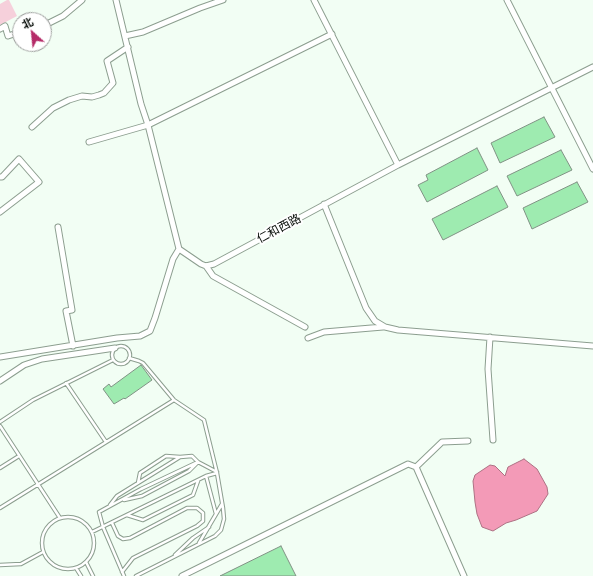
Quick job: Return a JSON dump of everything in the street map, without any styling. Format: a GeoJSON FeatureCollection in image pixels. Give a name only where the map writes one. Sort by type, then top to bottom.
{"type":"FeatureCollection","features":[{"type":"Feature","properties":{"kind":"street"},"geometry":{"type":"LineString","coordinates":[[52,22],[63,16],[82,0]]}},
{"type":"Feature","properties":{"kind":"street"},"geometry":{"type":"LineString","coordinates":[[0,357],[117,338],[140,336],[150,331],[174,259],[179,249],[116,0]]}},
{"type":"Feature","properties":{"kind":"street"},"geometry":{"type":"LineString","coordinates":[[125,36],[143,32],[223,0]]}},
{"type":"Feature","properties":{"kind":"street"},"geometry":{"type":"LineString","coordinates":[[314,0],[398,165]]}},
{"type":"Feature","properties":{"kind":"street"},"geometry":{"type":"LineString","coordinates":[[507,0],[593,169]]}},
{"type":"Feature","properties":{"kind":"street"},"geometry":{"type":"LineString","coordinates":[[0,29],[5,26],[8,36],[12,35]]}},
{"type":"Feature","properties":{"kind":"street"},"geometry":{"type":"LineString","coordinates":[[89,142],[148,126],[332,34]]}},
{"type":"Feature","properties":{"kind":"street"},"geometry":{"type":"LineString","coordinates":[[32,127],[53,108],[69,100],[82,96],[99,96],[104,93],[113,83],[107,61],[128,47]]}},
{"type":"Feature","properties":{"kind":"street","name":"仁和西路"},"geometry":{"type":"LineString","coordinates":[[206,266],[214,264],[398,165],[593,67]]}},
{"type":"Feature","properties":{"kind":"street"},"geometry":{"type":"LineString","coordinates":[[0,177],[2,178],[20,159],[39,182],[0,212]]}},
{"type":"Feature","properties":{"kind":"street"},"geometry":{"type":"LineString","coordinates":[[324,204],[366,308],[375,322],[385,327]]}},
{"type":"Feature","properties":{"kind":"street"},"geometry":{"type":"LineString","coordinates":[[58,227],[72,310],[66,311],[73,346]]}},
{"type":"Feature","properties":{"kind":"street"},"geometry":{"type":"LineString","coordinates":[[179,249],[206,266],[213,276],[305,327]]}},
{"type":"Feature","properties":{"kind":"street"},"geometry":{"type":"LineString","coordinates":[[308,338],[324,332],[385,327],[398,330],[593,346]]}},
{"type":"Feature","properties":{"kind":"street"},"geometry":{"type":"LineString","coordinates":[[490,338],[488,369],[493,440]]}},
{"type":"Feature","properties":{"kind":"street"},"geometry":{"type":"LineString","coordinates":[[0,380],[24,365],[42,359],[115,348]]}},
{"type":"Feature","properties":{"kind":"street"},"geometry":{"type":"LineString","coordinates":[[416,467],[442,442],[468,441]]}},
{"type":"Feature","properties":{"kind":"street"},"geometry":{"type":"LineString","coordinates":[[182,576],[408,464],[416,467],[464,576]]}},
{"type":"Feature","properties":{"kind":"lane"},"geometry":{"type":"LineString","coordinates":[[120,346],[126,348],[129,352],[129,358],[120,364],[115,362],[112,355],[113,350],[120,346]]}},
{"type":"Feature","properties":{"kind":"lane"},"geometry":{"type":"LineString","coordinates":[[129,358],[143,363],[174,400],[204,420],[217,472],[224,519],[221,530],[215,536],[136,576]]}},
{"type":"Feature","properties":{"kind":"lane"},"geometry":{"type":"LineString","coordinates":[[0,422],[33,400],[113,360]]}},
{"type":"Feature","properties":{"kind":"lane"},"geometry":{"type":"LineString","coordinates":[[66,383],[106,442]]}},
{"type":"Feature","properties":{"kind":"lane"},"geometry":{"type":"LineString","coordinates":[[0,508],[174,400]]}},
{"type":"Feature","properties":{"kind":"lane"},"geometry":{"type":"LineString","coordinates":[[0,426],[60,518]]}},
{"type":"Feature","properties":{"kind":"lane"},"geometry":{"type":"LineString","coordinates":[[0,468],[19,456]]}},
{"type":"Feature","properties":{"kind":"lane"},"geometry":{"type":"LineString","coordinates":[[138,484],[140,473],[166,456],[192,456],[198,462],[217,472]]}},
{"type":"Feature","properties":{"kind":"lane"},"geometry":{"type":"LineString","coordinates":[[108,507],[117,496],[180,457]]}},
{"type":"Feature","properties":{"kind":"lane"},"geometry":{"type":"LineString","coordinates":[[124,576],[103,527],[99,512],[141,489],[198,462]]}},
{"type":"Feature","properties":{"kind":"lane"},"geometry":{"type":"LineString","coordinates":[[119,502],[142,496],[189,471],[198,462]]}},
{"type":"Feature","properties":{"kind":"lane"},"geometry":{"type":"LineString","coordinates":[[92,532],[217,472]]}},
{"type":"Feature","properties":{"kind":"lane"},"geometry":{"type":"LineString","coordinates":[[206,476],[216,514]]}},
{"type":"Feature","properties":{"kind":"lane"},"geometry":{"type":"LineString","coordinates":[[127,515],[143,520],[193,495],[198,480]]}},
{"type":"Feature","properties":{"kind":"lane"},"geometry":{"type":"LineString","coordinates":[[198,545],[222,504]]}},
{"type":"Feature","properties":{"kind":"lane"},"geometry":{"type":"LineString","coordinates":[[112,522],[118,536],[123,539],[130,538],[187,508],[197,508],[203,513],[203,521],[197,526],[133,558],[122,572]]}},
{"type":"Feature","properties":{"kind":"lane"},"geometry":{"type":"LineString","coordinates":[[60,518],[75,518],[82,521],[92,532],[94,548],[91,556],[86,562],[76,568],[64,569],[53,565],[43,552],[41,544],[46,528],[52,522],[60,518]]}},
{"type":"Feature","properties":{"kind":"lane"},"geometry":{"type":"LineString","coordinates":[[172,558],[193,538],[209,527]]}},
{"type":"Feature","properties":{"kind":"lane"},"geometry":{"type":"LineString","coordinates":[[0,565],[20,564],[43,552]]}},
{"type":"Feature","properties":{"kind":"lane"},"geometry":{"type":"LineString","coordinates":[[86,562],[93,576]]}},
{"type":"Feature","properties":{"kind":"lane"},"geometry":{"type":"LineString","coordinates":[[76,568],[81,576]]}},
{"type":"Feature","properties":{"kind":"shaded area"},"geometry":{"type":"Polygon","coordinates":[[[9,0],[15,12],[12,12],[12,19],[0,25],[0,4],[9,0]]]}},
{"type":"Feature","properties":{"kind":"shaded area"},"geometry":{"type":"Polygon","coordinates":[[[524,459],[537,469],[547,487],[548,494],[537,511],[506,523],[493,531],[482,527],[477,514],[475,502],[473,481],[475,475],[490,465],[495,466],[505,476],[508,467],[524,459]]]}},
{"type":"Feature","properties":{"kind":"building"},"geometry":{"type":"Polygon","coordinates":[[[544,117],[555,137],[500,163],[491,143],[544,117]]]}},
{"type":"Feature","properties":{"kind":"building"},"geometry":{"type":"Polygon","coordinates":[[[477,148],[488,170],[427,202],[418,185],[428,180],[426,175],[477,148]]]}},
{"type":"Feature","properties":{"kind":"building"},"geometry":{"type":"Polygon","coordinates":[[[561,150],[572,170],[517,196],[507,176],[561,150]]]}},
{"type":"Feature","properties":{"kind":"building"},"geometry":{"type":"Polygon","coordinates":[[[577,182],[588,202],[532,229],[523,208],[577,182]]]}},
{"type":"Feature","properties":{"kind":"building"},"geometry":{"type":"Polygon","coordinates":[[[497,186],[508,207],[443,240],[432,219],[497,186]]]}},
{"type":"Feature","properties":{"kind":"building"},"geometry":{"type":"Polygon","coordinates":[[[141,365],[152,380],[125,399],[124,398],[114,404],[103,389],[109,384],[111,387],[141,365]]]}},
{"type":"Feature","properties":{"kind":"building"},"geometry":{"type":"Polygon","coordinates":[[[281,546],[296,576],[220,576],[281,546]]]}}]}
